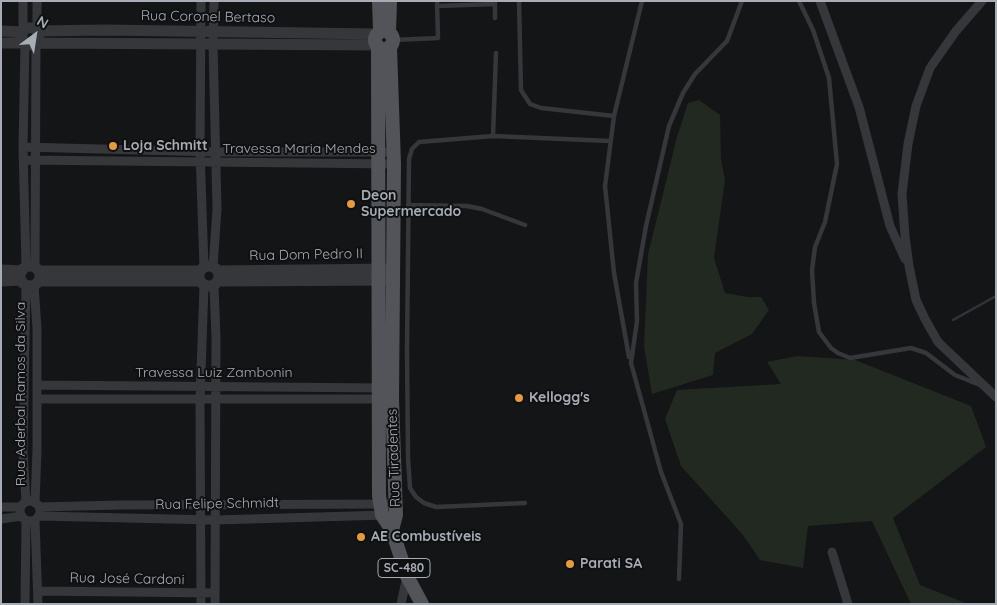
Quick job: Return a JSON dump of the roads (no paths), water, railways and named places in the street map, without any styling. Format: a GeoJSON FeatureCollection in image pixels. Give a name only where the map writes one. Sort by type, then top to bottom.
{"type":"FeatureCollection","features":[{"type":"Feature","properties":{"kind":"main road","name":"Rua Tiradentes"},"geometry":{"type":"LineString","coordinates":[[379,1],[394,158],[386,274]]}},
{"type":"Feature","properties":{"kind":"main road","name":"Rua Tiradentes"},"geometry":{"type":"LineString","coordinates":[[390,1],[384,39],[379,157],[386,274],[388,510],[392,530],[407,576]]}},
{"type":"Feature","properties":{"kind":"main road","name":"SC-480"},"geometry":{"type":"LineString","coordinates":[[407,576],[422,604]]}},
{"type":"Feature","properties":{"kind":"street","name":"Rua Aderbal Ramos da Silva"},"geometry":{"type":"LineString","coordinates":[[24,1],[30,37],[36,160],[23,451],[38,604]]}},
{"type":"Feature","properties":{"kind":"street","name":"Rua Aderbal Ramos da Silva"},"geometry":{"type":"LineString","coordinates":[[25,604],[30,511],[37,450],[37,385],[24,147],[30,37],[37,1]]}},
{"type":"Feature","properties":{"kind":"street"},"geometry":{"type":"LineString","coordinates":[[200,1],[202,209],[216,338],[215,604]]}},
{"type":"Feature","properties":{"kind":"street"},"geometry":{"type":"LineString","coordinates":[[201,604],[201,338],[216,209],[214,1]]}},
{"type":"Feature","properties":{"kind":"street"},"geometry":{"type":"LineString","coordinates":[[820,1],[859,107],[890,226],[911,274]]}},
{"type":"Feature","properties":{"kind":"street"},"geometry":{"type":"LineString","coordinates":[[982,1],[956,31],[930,68],[916,106],[908,144],[902,194],[905,236],[916,300],[938,342],[996,397]]}},
{"type":"Feature","properties":{"kind":"street","name":"Rua Coronel Bertaso"},"geometry":{"type":"LineString","coordinates":[[1,31],[30,37]]}},
{"type":"Feature","properties":{"kind":"street","name":"Rua Coronel Bertaso"},"geometry":{"type":"LineString","coordinates":[[1,43],[30,37],[200,32],[295,39]]}},
{"type":"Feature","properties":{"kind":"street","name":"Rua Coronel Bertaso"},"geometry":{"type":"LineString","coordinates":[[105,36],[200,45],[295,39],[384,39]]}},
{"type":"Feature","properties":{"kind":"street","name":"Travessa Maria Mendes"},"geometry":{"type":"LineString","coordinates":[[24,147],[215,152],[331,151],[394,158]]}},
{"type":"Feature","properties":{"kind":"street"},"geometry":{"type":"LineString","coordinates":[[331,151],[333,162]]}},
{"type":"Feature","properties":{"kind":"street","name":"Travessa Maria Mendes"},"geometry":{"type":"LineString","coordinates":[[24,160],[215,163],[333,162],[379,157]]}},
{"type":"Feature","properties":{"kind":"street"},"geometry":{"type":"LineString","coordinates":[[202,209],[216,209]]}},
{"type":"Feature","properties":{"kind":"street","name":"Rua Dom Pedro II"},"geometry":{"type":"LineString","coordinates":[[1,270],[30,275],[209,276],[386,274]]}},
{"type":"Feature","properties":{"kind":"street","name":"Rua Dom Pedro II"},"geometry":{"type":"LineString","coordinates":[[1,281],[30,275]]}},
{"type":"Feature","properties":{"kind":"street"},"geometry":{"type":"LineString","coordinates":[[201,338],[216,338]]}},
{"type":"Feature","properties":{"kind":"street","name":"Travessa Luiz Zambonin"},"geometry":{"type":"LineString","coordinates":[[37,385],[321,387],[386,393]]}},
{"type":"Feature","properties":{"kind":"street"},"geometry":{"type":"LineString","coordinates":[[101,385],[102,400]]}},
{"type":"Feature","properties":{"kind":"street"},"geometry":{"type":"LineString","coordinates":[[321,387],[321,399]]}},
{"type":"Feature","properties":{"kind":"street","name":"Travessa Luiz Zambonin"},"geometry":{"type":"LineString","coordinates":[[37,399],[321,399],[386,393]]}},
{"type":"Feature","properties":{"kind":"street"},"geometry":{"type":"LineString","coordinates":[[200,443],[215,443]]}},
{"type":"Feature","properties":{"kind":"street"},"geometry":{"type":"LineString","coordinates":[[23,451],[37,450]]}},
{"type":"Feature","properties":{"kind":"street"},"geometry":{"type":"LineString","coordinates":[[120,504],[120,519]]}},
{"type":"Feature","properties":{"kind":"street","name":"Rua Felipe Schmidt"},"geometry":{"type":"LineString","coordinates":[[1,519],[30,511],[120,504],[264,504],[388,510]]}},
{"type":"Feature","properties":{"kind":"street"},"geometry":{"type":"LineString","coordinates":[[264,504],[264,518]]}},
{"type":"Feature","properties":{"kind":"street","name":"Rua Felipe Schmidt"},"geometry":{"type":"LineString","coordinates":[[1,507],[120,519],[215,520],[388,510]]}},
{"type":"Feature","properties":{"kind":"street"},"geometry":{"type":"LineString","coordinates":[[832,552],[848,604]]}},
{"type":"Feature","properties":{"kind":"street"},"geometry":{"type":"LineString","coordinates":[[401,604],[407,576]]}},
{"type":"Feature","properties":{"kind":"street","name":"Rua José Cardoni"},"geometry":{"type":"LineString","coordinates":[[38,591],[215,593]]}},
{"type":"Feature","properties":{"kind":"lane"},"geometry":{"type":"LineString","coordinates":[[519,1],[521,90],[530,104],[541,108],[614,116]]}},
{"type":"Feature","properties":{"kind":"lane"},"geometry":{"type":"LineString","coordinates":[[642,1],[614,116],[605,186],[614,273],[631,363],[661,472],[680,524],[679,579]]}},
{"type":"Feature","properties":{"kind":"lane"},"geometry":{"type":"LineString","coordinates":[[631,363],[632,344],[636,335],[637,321],[636,283],[646,226],[669,126],[683,93],[695,74],[727,41],[742,1]]}},
{"type":"Feature","properties":{"kind":"lane"},"geometry":{"type":"LineString","coordinates":[[799,1],[813,30],[829,78],[837,164],[825,222],[815,247],[812,270],[814,303],[819,332],[831,348],[850,358],[911,348],[926,353],[955,376],[985,387]]}},
{"type":"Feature","properties":{"kind":"lane"},"geometry":{"type":"LineString","coordinates":[[437,4],[495,2],[495,18]]}},
{"type":"Feature","properties":{"kind":"lane","name":"Rua Coronel Bertaso"},"geometry":{"type":"LineString","coordinates":[[384,39],[438,38],[437,4]]}},
{"type":"Feature","properties":{"kind":"lane"},"geometry":{"type":"LineString","coordinates":[[493,136],[496,53]]}},
{"type":"Feature","properties":{"kind":"lane"},"geometry":{"type":"LineString","coordinates":[[525,503],[436,506],[424,503],[416,497],[410,488],[408,458],[409,159],[412,149],[420,142],[493,136],[610,141]]}},
{"type":"Feature","properties":{"kind":"lane"},"geometry":{"type":"LineString","coordinates":[[408,205],[466,206],[482,209],[525,225]]}},
{"type":"Feature","properties":{"kind":"waterway"},"geometry":{"type":"LineString","coordinates":[[953,320],[996,296]]}},
{"type":"Feature","properties":{"kind":"place","name":"Loja Schmitt"},"geometry":{"type":"Point","coordinates":[113,146]}},
{"type":"Feature","properties":{"kind":"place","name":"Deon Supermercado"},"geometry":{"type":"Point","coordinates":[351,204]}},
{"type":"Feature","properties":{"kind":"place","name":"Kellogg's"},"geometry":{"type":"Point","coordinates":[519,398]}},
{"type":"Feature","properties":{"kind":"place","name":"AE Combustíveis"},"geometry":{"type":"Point","coordinates":[361,537]}},
{"type":"Feature","properties":{"kind":"place","name":"Parati SA"},"geometry":{"type":"Point","coordinates":[570,564]}}]}
